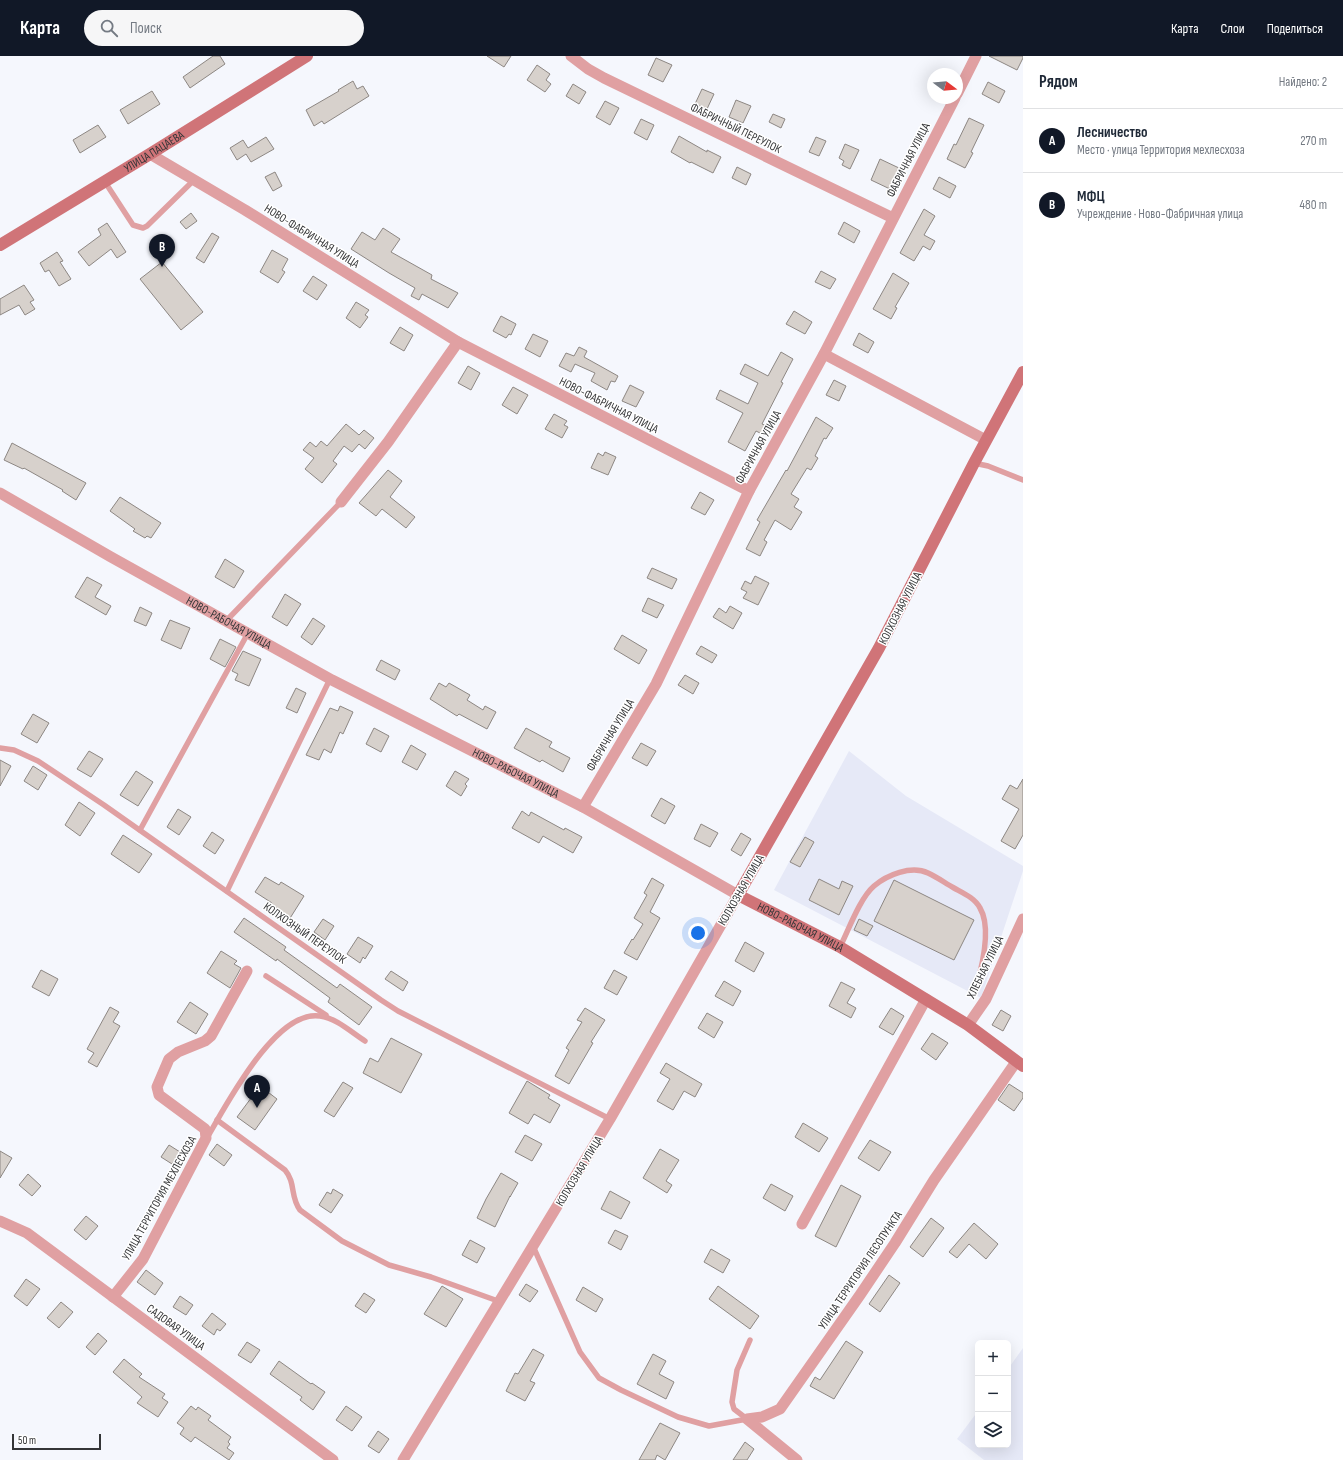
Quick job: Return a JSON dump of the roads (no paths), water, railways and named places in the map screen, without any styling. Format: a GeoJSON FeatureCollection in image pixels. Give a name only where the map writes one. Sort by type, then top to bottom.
{"type":"FeatureCollection","features":[{"type":"Feature","properties":{"kind":"street","name":"УЛИЦА ПАЦАЕВА"},"geometry":{"type":"LineString","coordinates":[[0,245],[307,56]]}},
{"type":"Feature","properties":{"kind":"street","name":"ФАБРИЧНЫЙ ПЕРЕУЛОК"},"geometry":{"type":"LineString","coordinates":[[571,56],[588,69],[604,78],[893,218]]}},
{"type":"Feature","properties":{"kind":"street"},"geometry":{"type":"LineString","coordinates":[[963,82],[976,56]]}},
{"type":"Feature","properties":{"kind":"street","name":"ФАБРИЧНАЯ УЛИЦА"},"geometry":{"type":"LineString","coordinates":[[583,807],[656,684],[749,491],[824,354],[952,104]]}},
{"type":"Feature","properties":{"kind":"street","name":"НОВО-ФАБРИЧНАЯ УЛИЦА"},"geometry":{"type":"LineString","coordinates":[[150,154],[245,210],[458,342],[749,491]]}},
{"type":"Feature","properties":{"kind":"street"},"geometry":{"type":"LineString","coordinates":[[341,502],[388,442],[458,342]]}},
{"type":"Feature","properties":{"kind":"street"},"geometry":{"type":"LineString","coordinates":[[824,354],[986,440]]}},
{"type":"Feature","properties":{"kind":"street","name":"КОЛХОЗНАЯ УЛИЦА"},"geometry":{"type":"LineString","coordinates":[[403,1460],[498,1301],[610,1119],[879,648],[986,440],[1023,372]]}},
{"type":"Feature","properties":{"kind":"street","name":"НОВО-РАБОЧАЯ УЛИЦА"},"geometry":{"type":"LineString","coordinates":[[0,493],[111,557],[330,679],[583,807],[738,895],[840,947],[968,1025],[1020,1064]]}},
{"type":"Feature","properties":{"kind":"street","name":"ХЛЕБНАЯ УЛИЦА"},"geometry":{"type":"LineString","coordinates":[[968,1025],[986,999],[1023,919]]}},
{"type":"Feature","properties":{"kind":"street","name":"УЛИЦА ТЕРРИТОРИЯ МЕХЛЕСХОЗА"},"geometry":{"type":"LineString","coordinates":[[113,1297],[143,1259],[206,1138],[205,1129],[159,1095],[157,1087],[169,1060],[178,1052],[205,1041],[211,1036],[247,972]]}},
{"type":"Feature","properties":{"kind":"street"},"geometry":{"type":"LineString","coordinates":[[802,1224],[926,999]]}},
{"type":"Feature","properties":{"kind":"street","name":"УЛИЦА ТЕРРИТОРИЯ ЛЕСОПУНКТА"},"geometry":{"type":"LineString","coordinates":[[747,1419],[762,1417],[780,1409],[860,1295],[934,1180],[1020,1064]]}},
{"type":"Feature","properties":{"kind":"street","name":"САДОВАЯ УЛИЦА"},"geometry":{"type":"LineString","coordinates":[[0,1221],[27,1233],[199,1359],[333,1460]]}},
{"type":"Feature","properties":{"kind":"street"},"geometry":{"type":"LineString","coordinates":[[747,1419],[797,1460]]}},
{"type":"Feature","properties":{"kind":"lane"},"geometry":{"type":"LineString","coordinates":[[104,182],[133,225],[142,228],[147,226],[194,180]]}},
{"type":"Feature","properties":{"kind":"lane"},"geometry":{"type":"LineString","coordinates":[[974,463],[988,466],[1023,480]]}},
{"type":"Feature","properties":{"kind":"lane"},"geometry":{"type":"LineString","coordinates":[[226,621],[341,502]]}},
{"type":"Feature","properties":{"kind":"lane"},"geometry":{"type":"LineString","coordinates":[[140,830],[248,633]]}},
{"type":"Feature","properties":{"kind":"lane"},"geometry":{"type":"LineString","coordinates":[[227,891],[330,679]]}},
{"type":"Feature","properties":{"kind":"lane","name":"КОЛХОЗНЫЙ ПЕРЕУЛОК"},"geometry":{"type":"LineString","coordinates":[[0,748],[14,750],[38,761],[140,830],[381,1000],[610,1119]]}},
{"type":"Feature","properties":{"kind":"lane"},"geometry":{"type":"LineString","coordinates":[[840,947],[866,894],[873,887],[889,876],[918,870],[927,872],[973,900],[981,908],[986,939],[983,963],[976,988]]}},
{"type":"Feature","properties":{"kind":"lane"},"geometry":{"type":"LineString","coordinates":[[266,976],[365,1041]]}},
{"type":"Feature","properties":{"kind":"lane"},"geometry":{"type":"LineString","coordinates":[[206,1138],[252,1064],[264,1048],[288,1026],[306,1016],[319,1016],[333,1020]]}},
{"type":"Feature","properties":{"kind":"lane"},"geometry":{"type":"LineString","coordinates":[[217,1120],[284,1170],[290,1176],[295,1203],[300,1210],[342,1241],[390,1265],[431,1277],[498,1301]]}},
{"type":"Feature","properties":{"kind":"lane"},"geometry":{"type":"LineString","coordinates":[[533,1246],[580,1352],[598,1378],[678,1417],[709,1426],[747,1419]]}},
{"type":"Feature","properties":{"kind":"lane"},"geometry":{"type":"LineString","coordinates":[[747,1419],[734,1409],[732,1402],[737,1370],[750,1340]]}},
{"type":"Feature","properties":{"kind":"place","name":"МФЦ"},"geometry":{"type":"Point","coordinates":[162,267]}},
{"type":"Feature","properties":{"kind":"place","name":"Лесничество"},"geometry":{"type":"Point","coordinates":[257,1108]}}]}
